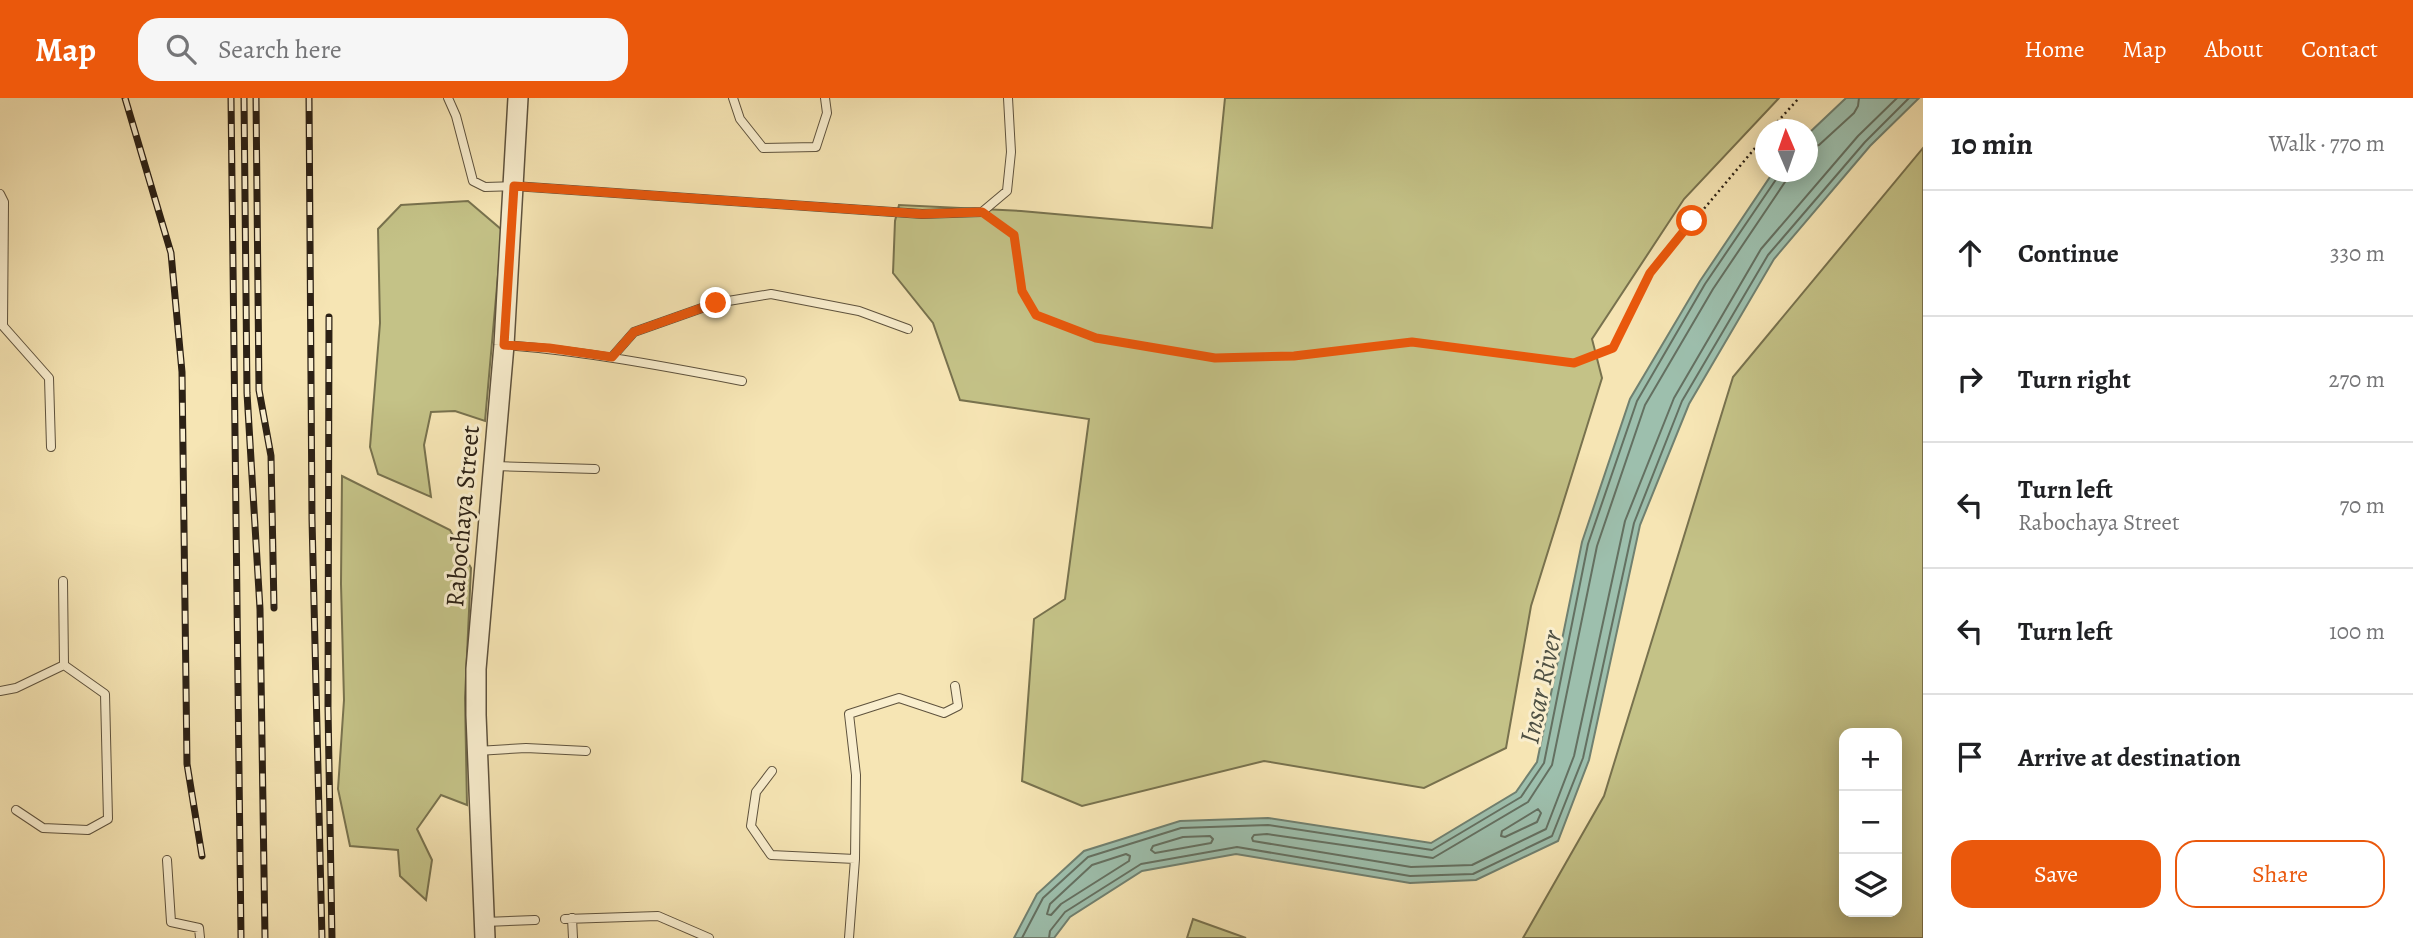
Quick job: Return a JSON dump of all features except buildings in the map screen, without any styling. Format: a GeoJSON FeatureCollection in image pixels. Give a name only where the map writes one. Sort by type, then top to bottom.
{"type":"FeatureCollection","features":[{"type":"Feature","properties":{"kind":"street","name":"Rabochaya Street"},"geometry":{"type":"LineString","coordinates":[[485,930],[476,669],[504,345],[518,98]]}},
{"type":"Feature","properties":{"kind":"lane"},"geometry":{"type":"LineString","coordinates":[[448,98],[456,116],[473,181],[485,187],[514,186],[922,214],[982,212],[1007,191],[1011,152],[1008,98]]}},
{"type":"Feature","properties":{"kind":"lane"},"geometry":{"type":"LineString","coordinates":[[733,98],[740,119],[764,148],[816,146],[827,113],[825,98]]}},
{"type":"Feature","properties":{"kind":"lane"},"geometry":{"type":"LineString","coordinates":[[0,194],[4,202],[2,327],[49,378],[51,447]]}},
{"type":"Feature","properties":{"kind":"lane"},"geometry":{"type":"LineString","coordinates":[[612,357],[634,332],[716,303],[771,294],[859,311],[908,328]]}},
{"type":"Feature","properties":{"kind":"lane"},"geometry":{"type":"LineString","coordinates":[[504,345],[612,357],[742,381]]}},
{"type":"Feature","properties":{"kind":"lane"},"geometry":{"type":"LineString","coordinates":[[492,466],[595,469]]}},
{"type":"Feature","properties":{"kind":"lane"},"geometry":{"type":"LineString","coordinates":[[63,581],[64,665]]}},
{"type":"Feature","properties":{"kind":"lane"},"geometry":{"type":"LineString","coordinates":[[0,691],[16,688],[64,665]]}},
{"type":"Feature","properties":{"kind":"lane"},"geometry":{"type":"LineString","coordinates":[[16,810],[43,828],[88,830],[108,819],[105,694],[64,665]]}},
{"type":"Feature","properties":{"kind":"lane"},"geometry":{"type":"LineString","coordinates":[[849,938],[855,859],[856,775],[849,714],[899,698],[944,713],[958,706],[955,686]]}},
{"type":"Feature","properties":{"kind":"lane"},"geometry":{"type":"LineString","coordinates":[[477,751],[526,748],[586,751]]}},
{"type":"Feature","properties":{"kind":"lane"},"geometry":{"type":"LineString","coordinates":[[772,771],[756,792],[751,827],[771,855],[855,859]]}},
{"type":"Feature","properties":{"kind":"lane"},"geometry":{"type":"LineString","coordinates":[[167,860],[172,922],[199,928],[200,938]]}},
{"type":"Feature","properties":{"kind":"lane"},"geometry":{"type":"LineString","coordinates":[[573,938],[569,919],[658,916],[709,938]]}},
{"type":"Feature","properties":{"kind":"lane"},"geometry":{"type":"LineString","coordinates":[[485,930],[535,920]]}},
{"type":"Feature","properties":{"kind":"path"},"geometry":{"type":"LineString","coordinates":[[1780,119],[1799,98]]}},
{"type":"Feature","properties":{"kind":"path"},"geometry":{"type":"LineString","coordinates":[[982,212],[1014,235],[1022,291],[1036,315],[1096,338],[1215,358],[1294,356],[1412,342],[1574,363],[1613,348],[1650,273],[1755,148]]}},
{"type":"Feature","properties":{"kind":"shaded area"},"geometry":{"type":"Polygon","coordinates":[[[1225,98],[1779,98],[1759,119],[1755,119],[1755,124],[1684,199],[1592,339],[1602,378],[1531,606],[1506,748],[1424,788],[1264,761],[1082,806],[1022,781],[1034,619],[1065,599],[1089,419],[960,400],[933,323],[893,273],[895,221],[899,205],[1021,211],[1212,228],[1225,98]]]}},
{"type":"Feature","properties":{"kind":"shaded area"},"geometry":{"type":"Polygon","coordinates":[[[1923,148],[1923,938],[1523,938],[1604,796],[1733,377],[1923,148]]]}},
{"type":"Feature","properties":{"kind":"shaded area"},"geometry":{"type":"Polygon","coordinates":[[[468,201],[502,230],[485,421],[455,411],[431,412],[424,445],[431,497],[378,474],[370,447],[380,323],[378,229],[401,205],[468,201]]]}},
{"type":"Feature","properties":{"kind":"shaded area"},"geometry":{"type":"Polygon","coordinates":[[[342,476],[450,530],[471,568],[465,698],[467,805],[441,795],[417,829],[432,860],[426,900],[400,876],[398,850],[350,846],[338,789],[344,700],[342,476]]]}},
{"type":"Feature","properties":{"kind":"shaded area"},"geometry":{"type":"Polygon","coordinates":[[[1193,919],[1246,938],[1187,938],[1193,919]]]}},
{"type":"Feature","properties":{"kind":"water"},"geometry":{"type":"Polygon","coordinates":[[[1846,98],[1919,98],[1870,146],[1774,259],[1689,404],[1640,525],[1589,760],[1558,841],[1476,880],[1410,883],[1236,854],[1142,871],[1070,917],[1054,938],[1014,938],[1037,894],[1084,851],[1180,821],[1268,818],[1431,843],[1516,792],[1537,762],[1582,542],[1630,399],[1700,281],[1767,182],[1818,182],[1818,125],[1846,98]]]}},
{"type":"Feature","properties":{"kind":"railway"},"geometry":{"type":"LineString","coordinates":[[125,98],[171,253],[182,372],[187,764],[202,856]]}},
{"type":"Feature","properties":{"kind":"railway"},"geometry":{"type":"LineString","coordinates":[[231,98],[241,938]]}},
{"type":"Feature","properties":{"kind":"railway"},"geometry":{"type":"LineString","coordinates":[[244,98],[247,393],[260,609],[265,938]]}},
{"type":"Feature","properties":{"kind":"railway"},"geometry":{"type":"LineString","coordinates":[[256,98],[259,390],[271,456],[274,608]]}},
{"type":"Feature","properties":{"kind":"railway"},"geometry":{"type":"LineString","coordinates":[[309,98],[312,519],[322,938]]}},
{"type":"Feature","properties":{"kind":"railway"},"geometry":{"type":"LineString","coordinates":[[329,317],[328,708],[332,938]]}},
{"type":"Feature","properties":{"kind":"route"},"geometry":{"type":"LineString","coordinates":[[716,303],[634,332],[612,357],[504,345],[514,186],[922,214],[982,212],[1014,235],[1022,291],[1036,315],[1096,338],[1215,358],[1294,356],[1412,342],[1574,363],[1613,348],[1650,273],[1692,221]]}},
{"type":"Feature","properties":{"kind":"water label","name":"Insar River"},"geometry":{"type":"Point","coordinates":[1540,687]}}]}
